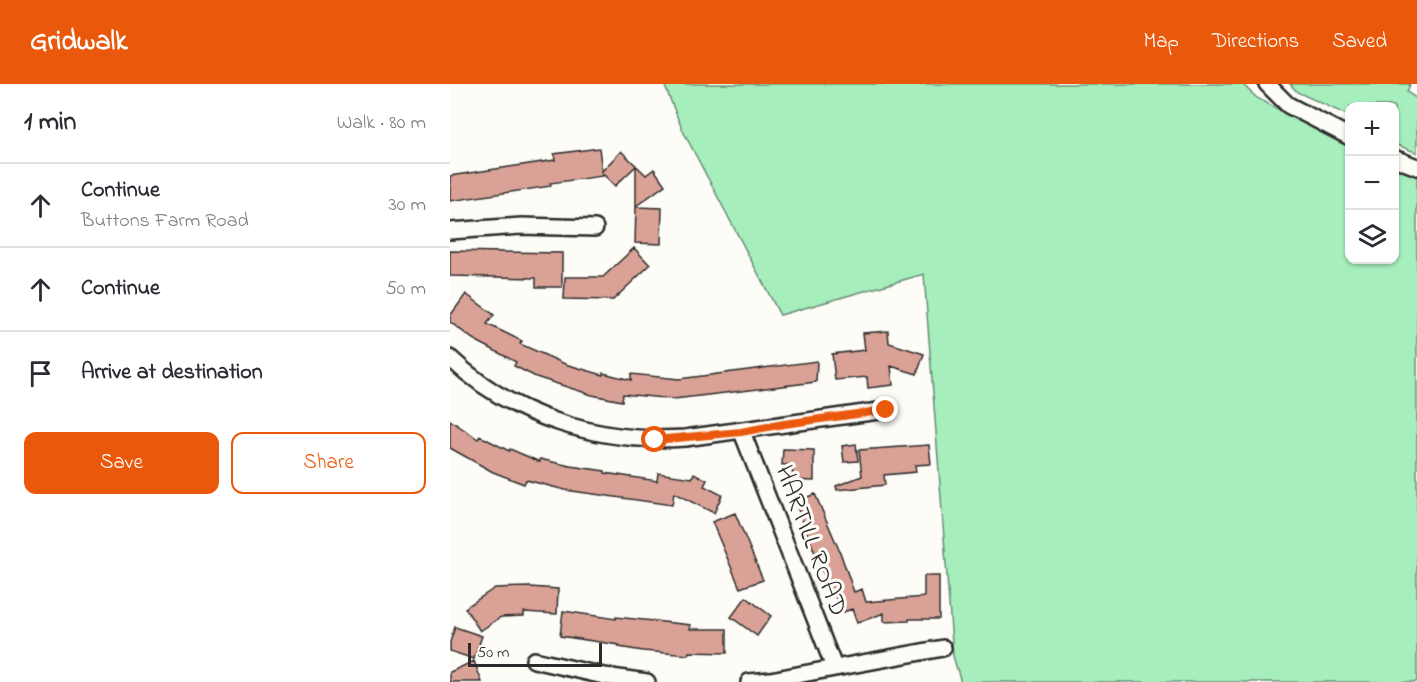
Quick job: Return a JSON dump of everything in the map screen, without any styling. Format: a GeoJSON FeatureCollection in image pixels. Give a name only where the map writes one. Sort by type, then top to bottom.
{"type":"FeatureCollection","features":[{"type":"Feature","properties":{"kind":"street"},"geometry":{"type":"LineString","coordinates":[[1266,84],[1288,105],[1345,134]]}},
{"type":"Feature","properties":{"kind":"street"},"geometry":{"type":"LineString","coordinates":[[1399,160],[1417,167]]}},
{"type":"Feature","properties":{"kind":"street"},"geometry":{"type":"LineString","coordinates":[[450,231],[521,226],[595,228]]}},
{"type":"Feature","properties":{"kind":"street"},"geometry":{"type":"LineString","coordinates":[[450,358],[464,372],[518,406],[553,421],[620,437],[655,440],[741,432],[886,410]]}},
{"type":"Feature","properties":{"kind":"street","name":"HARTILL ROAD"},"geometry":{"type":"LineString","coordinates":[[741,432],[834,667]]}},
{"type":"Feature","properties":{"kind":"street"},"geometry":{"type":"LineString","coordinates":[[749,682],[770,681],[943,648]]}},
{"type":"Feature","properties":{"kind":"street"},"geometry":{"type":"LineString","coordinates":[[534,660],[604,676],[647,682]]}},
{"type":"Feature","properties":{"kind":"green space"},"geometry":{"type":"Polygon","coordinates":[[[664,84],[1242,84],[1257,98],[1345,145],[1345,264],[1399,264],[1399,170],[1417,177],[1417,682],[961,682],[953,656],[924,274],[780,315],[683,131],[664,84]]]}},
{"type":"Feature","properties":{"kind":"green space"},"geometry":{"type":"Polygon","coordinates":[[[1290,84],[1410,84],[1407,92],[1417,99],[1417,153],[1399,146],[1399,102],[1345,102],[1345,114],[1297,92],[1290,84]]]}},
{"type":"Feature","properties":{"kind":"building"},"geometry":{"type":"Polygon","coordinates":[[[599,148],[602,171],[621,151],[646,175],[654,169],[665,185],[636,206],[636,166],[615,186],[602,173],[603,176],[550,183],[551,186],[450,201],[450,176],[555,160],[554,154],[599,148]]]}},
{"type":"Feature","properties":{"kind":"building"},"geometry":{"type":"Polygon","coordinates":[[[636,207],[662,208],[661,244],[635,243],[636,207]]]}},
{"type":"Feature","properties":{"kind":"building"},"geometry":{"type":"Polygon","coordinates":[[[634,248],[650,265],[613,300],[564,299],[565,277],[603,277],[634,248]]]}},
{"type":"Feature","properties":{"kind":"building"},"geometry":{"type":"Polygon","coordinates":[[[450,251],[562,253],[562,287],[536,287],[536,278],[450,276],[450,251]]]}},
{"type":"Feature","properties":{"kind":"building"},"geometry":{"type":"Polygon","coordinates":[[[466,294],[494,315],[487,324],[522,341],[520,344],[565,364],[603,375],[603,373],[631,380],[631,374],[679,379],[817,361],[816,382],[674,399],[623,394],[622,401],[592,395],[536,377],[514,366],[516,362],[473,339],[450,322],[450,316],[466,294]]]}},
{"type":"Feature","properties":{"kind":"building"},"geometry":{"type":"Polygon","coordinates":[[[888,331],[889,343],[924,354],[917,374],[891,366],[893,385],[868,388],[867,377],[835,380],[832,354],[865,350],[863,333],[888,331]]]}},
{"type":"Feature","properties":{"kind":"building"},"geometry":{"type":"Polygon","coordinates":[[[450,420],[478,439],[480,436],[509,451],[510,449],[540,462],[540,459],[657,481],[658,473],[692,478],[694,473],[707,480],[704,486],[722,495],[714,513],[674,493],[672,505],[565,490],[526,480],[524,484],[493,472],[450,448],[450,420]]]}},
{"type":"Feature","properties":{"kind":"building"},"geometry":{"type":"Polygon","coordinates":[[[856,444],[858,461],[844,462],[842,446],[856,444]]]}},
{"type":"Feature","properties":{"kind":"building"},"geometry":{"type":"Polygon","coordinates":[[[929,445],[931,464],[915,465],[916,472],[884,475],[885,485],[837,490],[836,486],[862,476],[859,450],[929,445]]]}},
{"type":"Feature","properties":{"kind":"building"},"geometry":{"type":"Polygon","coordinates":[[[783,449],[814,450],[814,481],[792,480],[793,465],[782,465],[783,449]]]}},
{"type":"Feature","properties":{"kind":"building"},"geometry":{"type":"Polygon","coordinates":[[[815,494],[854,592],[862,589],[866,602],[924,597],[924,576],[939,576],[939,619],[884,622],[884,613],[857,623],[852,609],[841,613],[835,595],[832,596],[795,502],[815,494]]]}},
{"type":"Feature","properties":{"kind":"building"},"geometry":{"type":"Polygon","coordinates":[[[735,513],[763,580],[740,588],[712,522],[735,513]]]}},
{"type":"Feature","properties":{"kind":"building"},"geometry":{"type":"Polygon","coordinates":[[[495,588],[558,589],[557,614],[524,612],[524,616],[501,617],[480,631],[465,608],[495,588]]]}},
{"type":"Feature","properties":{"kind":"building"},"geometry":{"type":"Polygon","coordinates":[[[746,597],[771,616],[757,636],[731,617],[746,597]]]}},
{"type":"Feature","properties":{"kind":"building"},"geometry":{"type":"Polygon","coordinates":[[[563,611],[616,619],[616,617],[691,625],[690,629],[727,629],[727,653],[689,652],[688,655],[643,651],[560,636],[563,611]]]}},
{"type":"Feature","properties":{"kind":"building"},"geometry":{"type":"Polygon","coordinates":[[[455,627],[482,636],[474,659],[450,651],[450,642],[455,627]]]}},
{"type":"Feature","properties":{"kind":"building"},"geometry":{"type":"Polygon","coordinates":[[[474,661],[482,682],[450,682],[450,672],[474,661]]]}},
{"type":"Feature","properties":{"kind":"route"},"geometry":{"type":"LineString","coordinates":[[655,440],[741,432],[886,410]]}}]}
